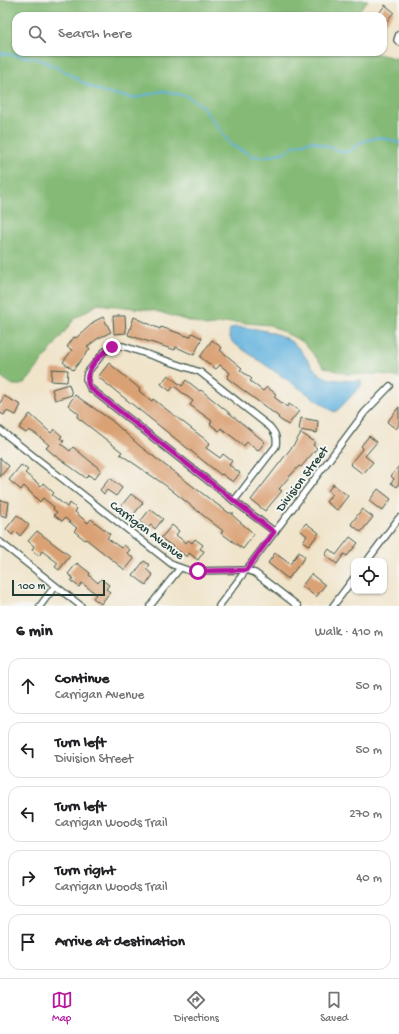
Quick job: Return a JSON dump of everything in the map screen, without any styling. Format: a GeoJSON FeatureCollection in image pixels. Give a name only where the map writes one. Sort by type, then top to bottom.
{"type":"FeatureCollection","features":[{"type":"Feature","properties":{"kind":"street"},"geometry":{"type":"LineString","coordinates":[[234,501],[276,446],[277,437],[270,427],[200,372],[122,346],[112,347],[104,352],[87,373],[86,378],[90,388],[234,501],[274,532]]}},
{"type":"Feature","properties":{"kind":"street","name":"Division Street"},"geometry":{"type":"LineString","coordinates":[[219,606],[365,412],[390,386]]}},
{"type":"Feature","properties":{"kind":"street","name":"Carrigan Avenue"},"geometry":{"type":"LineString","coordinates":[[0,430],[165,559],[180,568],[198,571],[246,570],[255,573],[298,606]]}},
{"type":"Feature","properties":{"kind":"street"},"geometry":{"type":"LineString","coordinates":[[369,558],[399,518]]}},
{"type":"Feature","properties":{"kind":"street"},"geometry":{"type":"LineString","coordinates":[[0,542],[81,606]]}},
{"type":"Feature","properties":{"kind":"street"},"geometry":{"type":"LineString","coordinates":[[150,606],[180,568]]}},
{"type":"Feature","properties":{"kind":"street"},"geometry":{"type":"LineString","coordinates":[[332,606],[351,582]]}},
{"type":"Feature","properties":{"kind":"street"},"geometry":{"type":"LineString","coordinates":[[40,606],[56,586]]}},
{"type":"Feature","properties":{"kind":"green space"},"geometry":{"type":"Polygon","coordinates":[[[0,0],[368,0],[358,12],[12,12],[12,56],[386,56],[399,59],[399,378],[380,374],[347,374],[324,367],[303,342],[270,325],[232,322],[206,326],[152,310],[98,304],[75,318],[28,380],[21,385],[13,385],[0,376],[0,0]]]}},
{"type":"Feature","properties":{"kind":"water"},"geometry":{"type":"Polygon","coordinates":[[[235,327],[252,328],[279,335],[294,344],[314,369],[321,375],[332,379],[361,381],[361,386],[338,410],[334,412],[232,342],[229,335],[230,329],[235,327]]]}},
{"type":"Feature","properties":{"kind":"building"},"geometry":{"type":"Polygon","coordinates":[[[385,5],[394,12],[387,21],[387,12],[380,12],[385,5]]]}},
{"type":"Feature","properties":{"kind":"building"},"geometry":{"type":"Polygon","coordinates":[[[113,316],[125,316],[126,333],[114,334],[113,316]]]}},
{"type":"Feature","properties":{"kind":"building"},"geometry":{"type":"Polygon","coordinates":[[[103,317],[111,332],[97,339],[87,347],[90,349],[73,370],[63,362],[72,350],[67,347],[74,337],[76,338],[93,322],[103,317]]]}},
{"type":"Feature","properties":{"kind":"building"},"geometry":{"type":"Polygon","coordinates":[[[134,317],[160,329],[161,327],[190,337],[192,333],[202,338],[194,355],[176,347],[175,350],[128,335],[134,317]]]}},
{"type":"Feature","properties":{"kind":"building"},"geometry":{"type":"Polygon","coordinates":[[[212,340],[222,348],[220,350],[242,368],[240,370],[252,379],[250,381],[263,391],[267,387],[276,394],[274,397],[287,407],[289,404],[299,411],[288,425],[227,378],[230,373],[220,365],[216,369],[200,357],[212,340]]]}},
{"type":"Feature","properties":{"kind":"building"},"geometry":{"type":"Polygon","coordinates":[[[109,363],[140,389],[139,391],[152,401],[153,399],[210,443],[206,448],[220,458],[223,454],[232,461],[229,465],[240,473],[233,482],[222,474],[221,475],[98,377],[109,363]]]}},
{"type":"Feature","properties":{"kind":"building"},"geometry":{"type":"Polygon","coordinates":[[[52,369],[68,370],[67,382],[51,381],[52,369]]]}},
{"type":"Feature","properties":{"kind":"building"},"geometry":{"type":"Polygon","coordinates":[[[168,375],[182,386],[186,380],[200,391],[201,390],[265,442],[258,451],[247,442],[244,446],[221,428],[219,431],[210,424],[212,421],[190,405],[193,401],[174,386],[170,391],[161,384],[168,375]]]}},
{"type":"Feature","properties":{"kind":"building"},"geometry":{"type":"Polygon","coordinates":[[[69,384],[72,395],[55,400],[52,389],[69,384]]]}},
{"type":"Feature","properties":{"kind":"building"},"geometry":{"type":"Polygon","coordinates":[[[75,395],[111,420],[141,447],[211,500],[229,513],[234,513],[232,515],[254,534],[243,549],[221,533],[223,531],[165,485],[120,454],[122,452],[77,417],[79,414],[68,405],[75,395]]]}},
{"type":"Feature","properties":{"kind":"building"},"geometry":{"type":"Polygon","coordinates":[[[4,396],[21,405],[16,415],[6,411],[4,415],[0,413],[0,403],[4,396]]]}},
{"type":"Feature","properties":{"kind":"building"},"geometry":{"type":"Polygon","coordinates":[[[399,407],[399,425],[396,429],[387,422],[399,407]]]}},
{"type":"Feature","properties":{"kind":"building"},"geometry":{"type":"Polygon","coordinates":[[[30,414],[51,433],[54,429],[62,436],[60,438],[64,441],[61,444],[70,451],[73,447],[101,470],[94,479],[89,475],[86,478],[53,454],[46,448],[49,445],[36,434],[29,430],[26,433],[19,428],[30,414]]]}},
{"type":"Feature","properties":{"kind":"building"},"geometry":{"type":"Polygon","coordinates":[[[301,418],[318,421],[317,433],[299,430],[301,418]]]}},
{"type":"Feature","properties":{"kind":"building"},"geometry":{"type":"Polygon","coordinates":[[[301,433],[315,442],[313,445],[317,448],[279,489],[282,491],[265,511],[251,500],[301,433]]]}},
{"type":"Feature","properties":{"kind":"building"},"geometry":{"type":"Polygon","coordinates":[[[369,436],[377,442],[365,456],[373,462],[363,474],[350,464],[363,448],[361,446],[369,436]]]}},
{"type":"Feature","properties":{"kind":"building"},"geometry":{"type":"Polygon","coordinates":[[[0,458],[9,466],[0,477],[0,458]]]}},
{"type":"Feature","properties":{"kind":"building"},"geometry":{"type":"Polygon","coordinates":[[[21,465],[28,470],[25,473],[41,486],[43,483],[54,493],[52,495],[67,507],[70,503],[77,509],[75,512],[88,523],[91,519],[110,534],[107,538],[121,548],[124,545],[130,550],[127,553],[134,559],[125,570],[74,531],[77,528],[65,518],[62,521],[54,515],[57,512],[53,509],[54,507],[43,498],[40,502],[24,486],[21,490],[9,480],[21,465]]]}},
{"type":"Feature","properties":{"kind":"building"},"geometry":{"type":"Polygon","coordinates":[[[399,466],[399,483],[397,487],[391,483],[394,479],[391,476],[399,466]]]}},
{"type":"Feature","properties":{"kind":"building"},"geometry":{"type":"Polygon","coordinates":[[[110,478],[122,488],[116,496],[107,490],[104,494],[100,490],[110,478]]]}},
{"type":"Feature","properties":{"kind":"building"},"geometry":{"type":"Polygon","coordinates":[[[333,484],[348,496],[337,510],[326,502],[332,494],[328,491],[333,484]]]}},
{"type":"Feature","properties":{"kind":"building"},"geometry":{"type":"Polygon","coordinates":[[[378,489],[391,499],[382,511],[369,501],[378,489]]]}},
{"type":"Feature","properties":{"kind":"building"},"geometry":{"type":"Polygon","coordinates":[[[131,494],[143,503],[133,515],[121,506],[131,494]]]}},
{"type":"Feature","properties":{"kind":"building"},"geometry":{"type":"Polygon","coordinates":[[[0,500],[9,502],[7,517],[0,515],[0,500]]]}},
{"type":"Feature","properties":{"kind":"building"},"geometry":{"type":"Polygon","coordinates":[[[150,509],[163,519],[155,529],[151,525],[148,528],[140,522],[150,509]]]}},
{"type":"Feature","properties":{"kind":"building"},"geometry":{"type":"Polygon","coordinates":[[[362,509],[373,517],[361,532],[351,524],[362,509]]]}},
{"type":"Feature","properties":{"kind":"building"},"geometry":{"type":"Polygon","coordinates":[[[17,515],[29,525],[20,536],[15,531],[12,535],[6,529],[17,515]]]}},
{"type":"Feature","properties":{"kind":"building"},"geometry":{"type":"Polygon","coordinates":[[[306,523],[319,533],[309,546],[303,541],[307,536],[300,530],[306,523]]]}},
{"type":"Feature","properties":{"kind":"building"},"geometry":{"type":"Polygon","coordinates":[[[172,525],[179,531],[176,535],[186,543],[188,540],[192,543],[195,539],[203,545],[200,549],[204,551],[198,560],[189,553],[187,557],[161,538],[172,525]]]}},
{"type":"Feature","properties":{"kind":"building"},"geometry":{"type":"Polygon","coordinates":[[[37,531],[70,556],[59,570],[55,567],[58,563],[42,551],[39,556],[32,550],[34,546],[28,541],[37,531]]]}},
{"type":"Feature","properties":{"kind":"building"},"geometry":{"type":"Polygon","coordinates":[[[350,537],[358,543],[347,556],[344,554],[337,564],[325,555],[329,549],[336,555],[350,537]]]}},
{"type":"Feature","properties":{"kind":"building"},"geometry":{"type":"Polygon","coordinates":[[[299,552],[305,557],[288,579],[268,563],[275,553],[290,564],[299,552]]]}},
{"type":"Feature","properties":{"kind":"building"},"geometry":{"type":"Polygon","coordinates":[[[144,561],[150,565],[146,569],[153,575],[146,585],[133,575],[144,561]]]}},
{"type":"Feature","properties":{"kind":"building"},"geometry":{"type":"Polygon","coordinates":[[[77,563],[90,573],[89,575],[98,583],[101,579],[109,585],[106,589],[110,592],[101,604],[93,598],[96,594],[82,583],[79,587],[71,581],[73,578],[68,574],[77,563]]]}},
{"type":"Feature","properties":{"kind":"building"},"geometry":{"type":"Polygon","coordinates":[[[311,574],[325,585],[316,597],[302,586],[311,574]]]}},
{"type":"Feature","properties":{"kind":"waterway"},"geometry":{"type":"LineString","coordinates":[[0,53],[12,55]]}},
{"type":"Feature","properties":{"kind":"waterway"},"geometry":{"type":"LineString","coordinates":[[20,56],[39,59],[66,72],[87,85],[106,93],[134,98],[162,91],[187,96],[202,106],[231,145],[253,156],[264,157],[285,152],[296,145],[312,141],[343,152],[350,151],[361,142],[380,137],[399,143]]}},
{"type":"Feature","properties":{"kind":"route"},"geometry":{"type":"LineString","coordinates":[[112,347],[104,352],[87,373],[87,383],[90,388],[274,532],[246,570],[198,571]]}}]}
